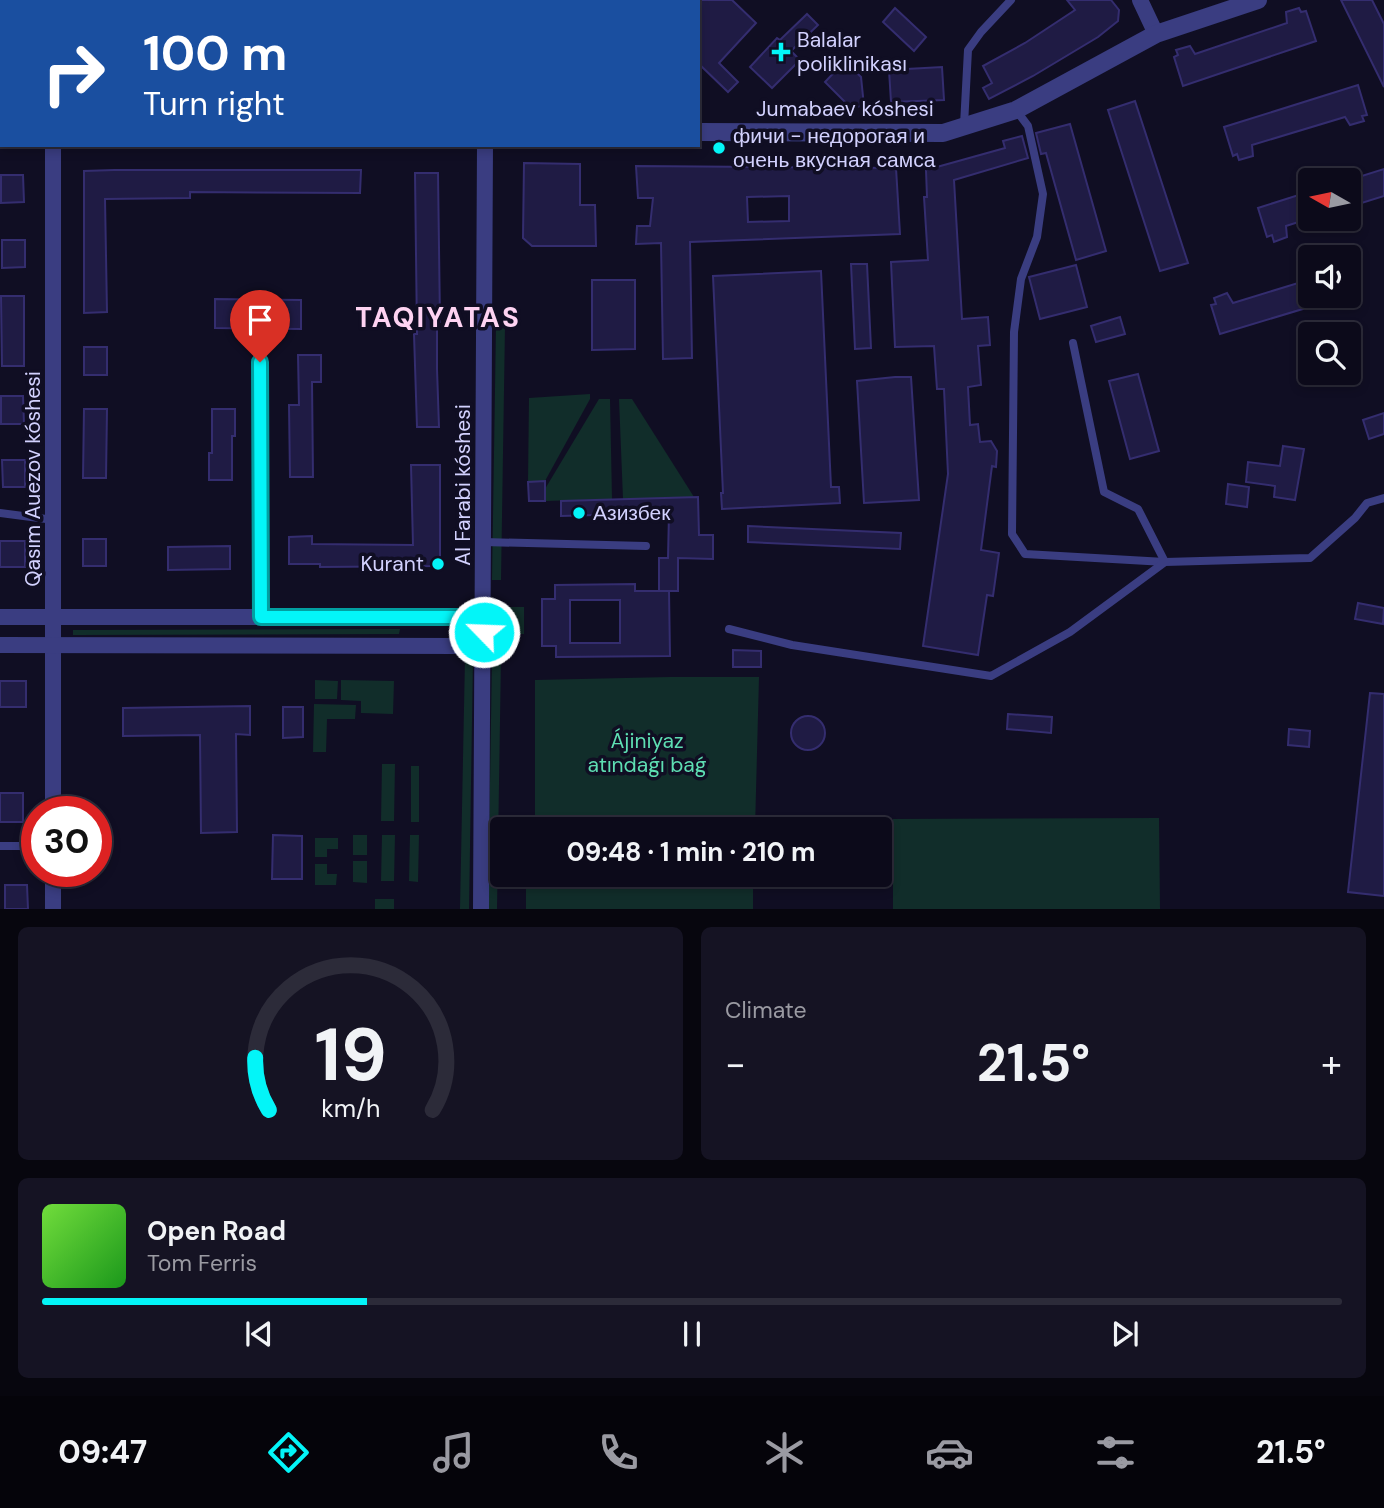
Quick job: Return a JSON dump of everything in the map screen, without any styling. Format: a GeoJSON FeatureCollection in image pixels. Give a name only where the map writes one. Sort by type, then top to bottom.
{"type":"FeatureCollection","features":[{"type":"Feature","properties":{"kind":"street"},"geometry":{"type":"LineString","coordinates":[[1140,0],[1156,34]]}},
{"type":"Feature","properties":{"kind":"street","name":"Jumabaev kóshesi"},"geometry":{"type":"LineString","coordinates":[[700,132],[943,133],[1016,110],[1156,34],[1258,0]]}},
{"type":"Feature","properties":{"kind":"street","name":"Qasım Auezov kóshesi"},"geometry":{"type":"LineString","coordinates":[[53,147],[54,796]]}},
{"type":"Feature","properties":{"kind":"street","name":"Al Farabi kóshesi"},"geometry":{"type":"LineString","coordinates":[[481,909],[485,147]]}},
{"type":"Feature","properties":{"kind":"street"},"geometry":{"type":"LineString","coordinates":[[0,617],[458,617],[484,632]]}},
{"type":"Feature","properties":{"kind":"street"},"geometry":{"type":"LineString","coordinates":[[0,645],[458,646],[484,632]]}},
{"type":"Feature","properties":{"kind":"street"},"geometry":{"type":"LineString","coordinates":[[53,887],[53,909]]}},
{"type":"Feature","properties":{"kind":"lane"},"geometry":{"type":"LineString","coordinates":[[964,128],[968,50],[1011,0]]}},
{"type":"Feature","properties":{"kind":"lane"},"geometry":{"type":"LineString","coordinates":[[1016,110],[1028,126],[1043,194],[1037,237],[1021,279],[1014,332],[1012,534],[1025,554],[1165,562],[1310,558],[1355,518],[1367,503],[1384,498]]}},
{"type":"Feature","properties":{"kind":"lane"},"geometry":{"type":"LineString","coordinates":[[1073,343],[1104,492],[1138,509],[1165,562]]}},
{"type":"Feature","properties":{"kind":"lane"},"geometry":{"type":"LineString","coordinates":[[260,362],[261,617]]}},
{"type":"Feature","properties":{"kind":"lane"},"geometry":{"type":"LineString","coordinates":[[0,513],[54,520]]}},
{"type":"Feature","properties":{"kind":"lane"},"geometry":{"type":"LineString","coordinates":[[484,542],[646,546]]}},
{"type":"Feature","properties":{"kind":"lane"},"geometry":{"type":"LineString","coordinates":[[729,629],[792,645],[991,676],[1069,632],[1165,562]]}},
{"type":"Feature","properties":{"kind":"lane"},"geometry":{"type":"LineString","coordinates":[[0,846],[21,846]]}},
{"type":"Feature","properties":{"kind":"green space"},"geometry":{"type":"Polygon","coordinates":[[[496,326],[505,326],[501,580],[492,580],[496,326]]]}},
{"type":"Feature","properties":{"kind":"green space"},"geometry":{"type":"Polygon","coordinates":[[[590,394],[590,399],[545,481],[528,482],[529,398],[590,394]]]}},
{"type":"Feature","properties":{"kind":"green space"},"geometry":{"type":"Polygon","coordinates":[[[599,399],[610,399],[612,499],[545,501],[545,489],[599,399]]]}},
{"type":"Feature","properties":{"kind":"green space"},"geometry":{"type":"Polygon","coordinates":[[[619,399],[632,399],[694,497],[623,499],[619,399]]]}},
{"type":"Feature","properties":{"kind":"green space"},"geometry":{"type":"Polygon","coordinates":[[[509,607],[524,607],[524,634],[509,634],[509,607]]]}},
{"type":"Feature","properties":{"kind":"green space"},"geometry":{"type":"Polygon","coordinates":[[[400,629],[399,634],[73,635],[73,630],[400,629]]]}},
{"type":"Feature","properties":{"kind":"green space"},"geometry":{"type":"Polygon","coordinates":[[[465,658],[473,658],[469,909],[460,909],[465,658]]]}},
{"type":"Feature","properties":{"kind":"green space"},"geometry":{"type":"Polygon","coordinates":[[[492,658],[501,658],[498,817],[490,817],[490,887],[497,887],[497,909],[488,909],[492,658]]]}},
{"type":"Feature","properties":{"kind":"green space","name":"Ájiniyaz atındaǵı baǵ"},"geometry":{"type":"Polygon","coordinates":[[[759,677],[755,817],[535,817],[535,680],[759,677]]]}},
{"type":"Feature","properties":{"kind":"green space"},"geometry":{"type":"Polygon","coordinates":[[[315,680],[338,681],[337,699],[315,699],[315,680]]]}},
{"type":"Feature","properties":{"kind":"green space"},"geometry":{"type":"Polygon","coordinates":[[[341,680],[394,681],[393,714],[361,713],[361,701],[341,700],[341,680]]]}},
{"type":"Feature","properties":{"kind":"green space"},"geometry":{"type":"Polygon","coordinates":[[[314,704],[356,705],[355,719],[327,719],[326,752],[313,752],[314,704]]]}},
{"type":"Feature","properties":{"kind":"green space"},"geometry":{"type":"Polygon","coordinates":[[[382,764],[395,764],[394,821],[381,821],[382,764]]]}},
{"type":"Feature","properties":{"kind":"green space"},"geometry":{"type":"Polygon","coordinates":[[[411,766],[419,766],[419,822],[411,822],[411,766]]]}},
{"type":"Feature","properties":{"kind":"green space"},"geometry":{"type":"Polygon","coordinates":[[[1159,818],[1160,909],[893,909],[893,819],[1159,818]]]}},
{"type":"Feature","properties":{"kind":"green space"},"geometry":{"type":"Polygon","coordinates":[[[353,835],[367,835],[367,855],[353,855],[353,835]]]}},
{"type":"Feature","properties":{"kind":"green space"},"geometry":{"type":"Polygon","coordinates":[[[382,835],[395,835],[394,881],[381,881],[382,835]]]}},
{"type":"Feature","properties":{"kind":"green space"},"geometry":{"type":"Polygon","coordinates":[[[410,835],[419,835],[418,882],[409,881],[410,835]]]}},
{"type":"Feature","properties":{"kind":"green space"},"geometry":{"type":"Polygon","coordinates":[[[315,838],[338,838],[338,849],[327,849],[327,857],[315,857],[315,838]]]}},
{"type":"Feature","properties":{"kind":"green space"},"geometry":{"type":"Polygon","coordinates":[[[353,861],[367,861],[367,883],[353,882],[353,861]]]}},
{"type":"Feature","properties":{"kind":"green space"},"geometry":{"type":"Polygon","coordinates":[[[315,864],[327,864],[327,874],[337,874],[336,885],[315,885],[315,864]]]}},
{"type":"Feature","properties":{"kind":"green space"},"geometry":{"type":"Polygon","coordinates":[[[526,887],[753,887],[753,909],[526,909],[526,887]]]}},
{"type":"Feature","properties":{"kind":"green space"},"geometry":{"type":"Polygon","coordinates":[[[375,899],[394,899],[394,909],[375,909],[375,899]]]}},
{"type":"Feature","properties":{"kind":"building"},"geometry":{"type":"Polygon","coordinates":[[[700,0],[732,0],[756,23],[719,63],[738,82],[728,92],[700,65],[700,0]]]}},
{"type":"Feature","properties":{"kind":"building"},"geometry":{"type":"Polygon","coordinates":[[[1067,0],[1111,0],[1119,10],[1118,21],[1098,37],[989,99],[983,88],[992,83],[983,66],[1025,43],[1075,10],[1067,0]]]}},
{"type":"Feature","properties":{"kind":"building"},"geometry":{"type":"Polygon","coordinates":[[[1341,0],[1372,0],[1384,24],[1384,87],[1341,0]]]}},
{"type":"Feature","properties":{"kind":"building"},"geometry":{"type":"Polygon","coordinates":[[[895,8],[926,37],[914,51],[883,22],[895,8]]]}},
{"type":"Feature","properties":{"kind":"building"},"geometry":{"type":"Polygon","coordinates":[[[1299,8],[1301,12],[1306,11],[1316,41],[1183,86],[1174,57],[1178,55],[1176,50],[1190,46],[1195,54],[1287,23],[1286,12],[1299,8]]]}},
{"type":"Feature","properties":{"kind":"building"},"geometry":{"type":"Polygon","coordinates":[[[807,14],[818,25],[791,51],[800,60],[772,88],[750,67],[777,38],[780,40],[807,14]]]}},
{"type":"Feature","properties":{"kind":"building"},"geometry":{"type":"Polygon","coordinates":[[[845,61],[861,77],[864,106],[850,107],[825,82],[845,61]]]}},
{"type":"Feature","properties":{"kind":"building"},"geometry":{"type":"Polygon","coordinates":[[[942,67],[944,100],[891,102],[889,70],[942,67]]]}},
{"type":"Feature","properties":{"kind":"building"},"geometry":{"type":"Polygon","coordinates":[[[1358,85],[1367,115],[1362,116],[1364,121],[1350,125],[1345,117],[1252,145],[1253,156],[1239,160],[1237,154],[1233,156],[1224,127],[1358,85]]]}},
{"type":"Feature","properties":{"kind":"building"},"geometry":{"type":"Polygon","coordinates":[[[1135,101],[1188,263],[1160,271],[1108,110],[1135,101]]]}},
{"type":"Feature","properties":{"kind":"building"},"geometry":{"type":"Polygon","coordinates":[[[1070,124],[1106,251],[1076,260],[1046,153],[1041,154],[1036,133],[1070,124]]]}},
{"type":"Feature","properties":{"kind":"building"},"geometry":{"type":"Polygon","coordinates":[[[1022,136],[1028,158],[954,180],[962,319],[988,317],[990,345],[978,346],[981,385],[968,387],[970,425],[978,424],[980,442],[991,441],[997,451],[996,467],[992,466],[981,550],[999,553],[993,596],[987,595],[978,655],[923,646],[948,474],[944,389],[937,389],[934,346],[895,347],[891,262],[928,260],[924,197],[927,197],[926,170],[1005,148],[1003,141],[1022,136]]]}},
{"type":"Feature","properties":{"kind":"building"},"geometry":{"type":"Polygon","coordinates":[[[524,163],[580,164],[580,205],[595,205],[596,246],[532,246],[523,238],[524,163]]]}},
{"type":"Feature","properties":{"kind":"building"},"geometry":{"type":"Polygon","coordinates":[[[636,166],[896,168],[900,234],[690,242],[692,358],[663,359],[661,243],[636,244],[637,226],[650,226],[653,198],[638,198],[636,166]],[[789,196],[747,197],[748,222],[789,221],[789,196]]]}},
{"type":"Feature","properties":{"kind":"building"},"geometry":{"type":"Polygon","coordinates":[[[1384,169],[1384,196],[1362,203],[1362,176],[1384,169]]]}},
{"type":"Feature","properties":{"kind":"building"},"geometry":{"type":"Polygon","coordinates":[[[361,170],[360,193],[190,192],[190,198],[105,199],[107,312],[84,313],[84,171],[361,170]]]}},
{"type":"Feature","properties":{"kind":"building"},"geometry":{"type":"Polygon","coordinates":[[[415,173],[438,173],[439,427],[417,427],[414,334],[417,334],[415,173]]]}},
{"type":"Feature","properties":{"kind":"building"},"geometry":{"type":"Polygon","coordinates":[[[1,175],[23,175],[24,202],[1,203],[1,175]]]}},
{"type":"Feature","properties":{"kind":"building"},"geometry":{"type":"Polygon","coordinates":[[[1298,195],[1298,222],[1286,226],[1287,237],[1274,242],[1272,235],[1267,237],[1258,208],[1298,195]]]}},
{"type":"Feature","properties":{"kind":"building"},"geometry":{"type":"Polygon","coordinates":[[[2,240],[25,240],[25,267],[2,268],[2,240]]]}},
{"type":"Feature","properties":{"kind":"building"},"geometry":{"type":"Polygon","coordinates":[[[851,264],[867,264],[871,348],[855,349],[851,264]]]}},
{"type":"Feature","properties":{"kind":"building"},"geometry":{"type":"Polygon","coordinates":[[[1076,265],[1087,307],[1040,319],[1029,277],[1076,265]]]}},
{"type":"Feature","properties":{"kind":"building"},"geometry":{"type":"Polygon","coordinates":[[[821,271],[831,487],[839,487],[840,503],[722,509],[713,276],[821,271]]]}},
{"type":"Feature","properties":{"kind":"building"},"geometry":{"type":"Polygon","coordinates":[[[592,280],[635,280],[635,349],[592,350],[592,280]]]}},
{"type":"Feature","properties":{"kind":"building"},"geometry":{"type":"Polygon","coordinates":[[[1298,283],[1298,308],[1306,308],[1220,334],[1211,305],[1216,304],[1214,298],[1227,293],[1233,303],[1298,283]]]}},
{"type":"Feature","properties":{"kind":"building"},"geometry":{"type":"Polygon","coordinates":[[[1,296],[24,296],[24,366],[2,366],[1,296]]]}},
{"type":"Feature","properties":{"kind":"building"},"geometry":{"type":"Polygon","coordinates":[[[215,299],[301,300],[301,329],[215,328],[215,299]]]}},
{"type":"Feature","properties":{"kind":"building"},"geometry":{"type":"Polygon","coordinates":[[[1120,317],[1125,334],[1096,342],[1091,326],[1120,317]]]}},
{"type":"Feature","properties":{"kind":"building"},"geometry":{"type":"Polygon","coordinates":[[[84,347],[107,347],[107,375],[84,375],[84,347]]]}},
{"type":"Feature","properties":{"kind":"building"},"geometry":{"type":"Polygon","coordinates":[[[298,355],[321,355],[321,382],[312,382],[313,477],[290,477],[289,405],[299,405],[298,355]]]}},
{"type":"Feature","properties":{"kind":"building"},"geometry":{"type":"Polygon","coordinates":[[[1138,374],[1159,451],[1130,459],[1109,381],[1138,374]]]}},
{"type":"Feature","properties":{"kind":"building"},"geometry":{"type":"Polygon","coordinates":[[[911,377],[919,500],[864,503],[857,381],[911,377]]]}},
{"type":"Feature","properties":{"kind":"building"},"geometry":{"type":"Polygon","coordinates":[[[1,396],[23,396],[24,424],[1,424],[1,396]]]}},
{"type":"Feature","properties":{"kind":"building"},"geometry":{"type":"Polygon","coordinates":[[[84,409],[107,409],[106,478],[83,478],[84,409]]]}},
{"type":"Feature","properties":{"kind":"building"},"geometry":{"type":"Polygon","coordinates":[[[212,409],[235,409],[232,480],[209,480],[212,409]]]}},
{"type":"Feature","properties":{"kind":"building"},"geometry":{"type":"Polygon","coordinates":[[[1384,413],[1384,434],[1369,439],[1363,420],[1384,413]]]}},
{"type":"Feature","properties":{"kind":"building"},"geometry":{"type":"Polygon","coordinates":[[[1283,446],[1304,449],[1295,500],[1274,497],[1275,486],[1246,482],[1248,462],[1280,466],[1283,446]]]}},
{"type":"Feature","properties":{"kind":"building"},"geometry":{"type":"Polygon","coordinates":[[[2,460],[25,460],[25,487],[3,487],[2,460]]]}},
{"type":"Feature","properties":{"kind":"building"},"geometry":{"type":"Polygon","coordinates":[[[411,465],[440,465],[440,566],[320,567],[320,564],[289,564],[289,537],[312,536],[312,544],[413,545],[411,465]]]}},
{"type":"Feature","properties":{"kind":"building"},"geometry":{"type":"Polygon","coordinates":[[[545,481],[545,501],[529,501],[528,482],[545,481]]]}},
{"type":"Feature","properties":{"kind":"building"},"geometry":{"type":"Polygon","coordinates":[[[1228,484],[1249,487],[1247,507],[1226,504],[1228,484]]]}},
{"type":"Feature","properties":{"kind":"building"},"geometry":{"type":"Polygon","coordinates":[[[698,497],[699,535],[713,535],[713,559],[678,558],[678,591],[659,591],[659,558],[668,558],[669,513],[561,516],[561,501],[698,497]]]}},
{"type":"Feature","properties":{"kind":"building"},"geometry":{"type":"Polygon","coordinates":[[[748,526],[901,533],[900,549],[748,542],[748,526]]]}},
{"type":"Feature","properties":{"kind":"building"},"geometry":{"type":"Polygon","coordinates":[[[83,539],[106,539],[106,566],[83,566],[83,539]]]}},
{"type":"Feature","properties":{"kind":"building"},"geometry":{"type":"Polygon","coordinates":[[[0,541],[25,541],[25,567],[0,567],[0,541]]]}},
{"type":"Feature","properties":{"kind":"building"},"geometry":{"type":"Polygon","coordinates":[[[230,546],[230,569],[168,570],[168,547],[230,546]]]}},
{"type":"Feature","properties":{"kind":"building"},"geometry":{"type":"Polygon","coordinates":[[[635,584],[635,591],[669,591],[670,656],[556,657],[556,646],[542,646],[542,599],[555,599],[555,585],[635,584]],[[570,600],[570,643],[620,643],[620,600],[570,600]]]}},
{"type":"Feature","properties":{"kind":"building"},"geometry":{"type":"Polygon","coordinates":[[[1358,603],[1384,608],[1383,624],[1355,619],[1358,603]]]}},
{"type":"Feature","properties":{"kind":"building"},"geometry":{"type":"Polygon","coordinates":[[[733,650],[761,651],[761,667],[733,667],[733,650]]]}},
{"type":"Feature","properties":{"kind":"building"},"geometry":{"type":"Polygon","coordinates":[[[0,681],[26,681],[26,707],[0,707],[0,681]]]}},
{"type":"Feature","properties":{"kind":"building"},"geometry":{"type":"Polygon","coordinates":[[[1370,693],[1384,694],[1384,896],[1348,892],[1370,693]]]}},
{"type":"Feature","properties":{"kind":"building"},"geometry":{"type":"Polygon","coordinates":[[[250,706],[250,735],[236,734],[237,832],[201,833],[200,735],[123,736],[123,708],[250,706]]]}},
{"type":"Feature","properties":{"kind":"building"},"geometry":{"type":"Polygon","coordinates":[[[283,707],[303,707],[303,737],[283,738],[283,707]]]}},
{"type":"Feature","properties":{"kind":"building"},"geometry":{"type":"Polygon","coordinates":[[[1008,714],[1052,717],[1051,733],[1007,729],[1008,714]]]}},
{"type":"Feature","properties":{"kind":"building"},"geometry":{"type":"Polygon","coordinates":[[[808,716],[820,721],[825,733],[820,745],[808,750],[796,745],[791,733],[796,721],[808,716]]]}},
{"type":"Feature","properties":{"kind":"building"},"geometry":{"type":"Polygon","coordinates":[[[1289,729],[1310,731],[1309,747],[1288,745],[1289,729]]]}},
{"type":"Feature","properties":{"kind":"building"},"geometry":{"type":"Polygon","coordinates":[[[0,793],[23,793],[21,822],[0,822],[0,793]]]}},
{"type":"Feature","properties":{"kind":"building"},"geometry":{"type":"Polygon","coordinates":[[[273,835],[302,836],[302,879],[272,879],[273,835]]]}},
{"type":"Feature","properties":{"kind":"building"},"geometry":{"type":"Polygon","coordinates":[[[5,885],[27,887],[28,909],[5,909],[5,885]]]}},
{"type":"Feature","properties":{"kind":"place","name":"Balalar poliklinikası"},"geometry":{"type":"Point","coordinates":[781,52]}},
{"type":"Feature","properties":{"kind":"place","name":"фичи - недорогая и очень вкусная самса"},"geometry":{"type":"Point","coordinates":[719,148]}},
{"type":"Feature","properties":{"kind":"place","name":"Азизбек"},"geometry":{"type":"Point","coordinates":[579,513]}},
{"type":"Feature","properties":{"kind":"place","name":"Kurant"},"geometry":{"type":"Point","coordinates":[438,564]}},
{"type":"Feature","properties":{"kind":"district","name":"TAQIYATAS"},"geometry":{"type":"Point","coordinates":[438,317]}},
{"type":"Feature","properties":{"kind":"route"},"geometry":{"type":"LineString","coordinates":[[260,362],[261,617],[458,617],[484,632]]}}]}
